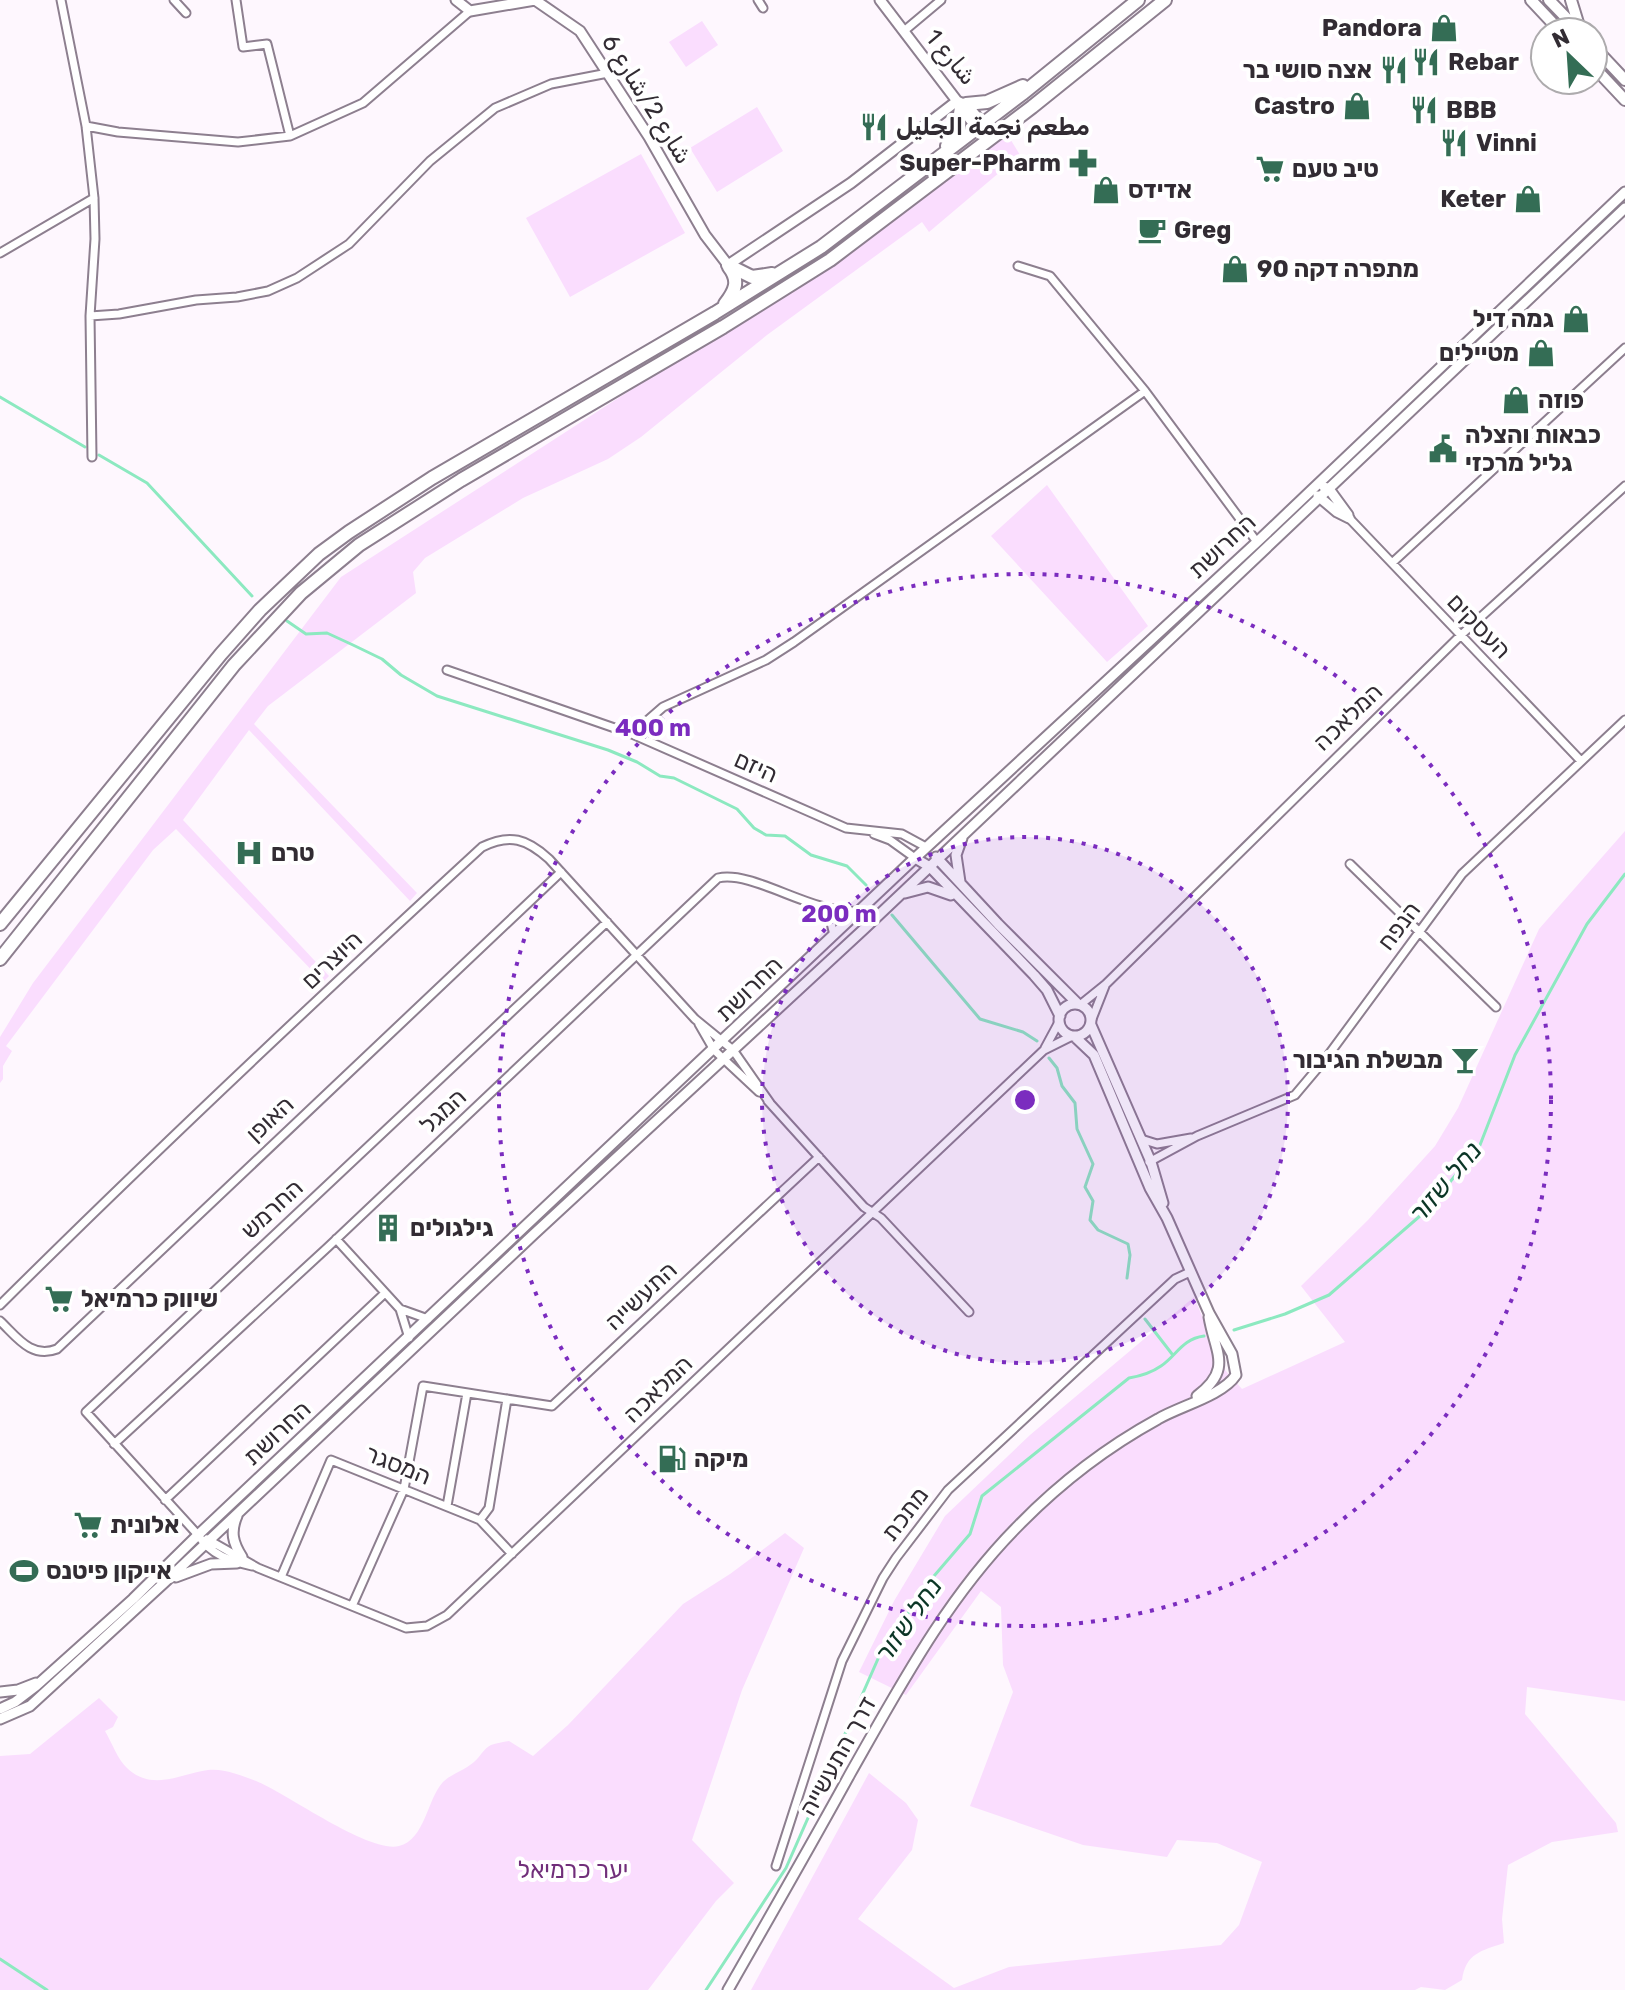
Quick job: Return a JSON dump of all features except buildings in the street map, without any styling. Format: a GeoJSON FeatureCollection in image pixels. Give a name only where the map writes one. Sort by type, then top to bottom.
{"type":"FeatureCollection","features":[{"type":"Feature","properties":{"kind":"highway"},"geometry":{"type":"LineString","coordinates":[[0,924],[221,654],[260,610],[319,554],[432,478],[722,308],[850,226],[1138,0]]}},
{"type":"Feature","properties":{"kind":"highway"},"geometry":{"type":"LineString","coordinates":[[0,959],[234,665],[272,622],[330,567],[461,480],[803,278],[988,140],[1165,0]]}},
{"type":"Feature","properties":{"kind":"highway"},"geometry":{"type":"LineString","coordinates":[[938,158],[954,134],[961,104],[1000,97],[1044,76]]}},
{"type":"Feature","properties":{"kind":"highway"},"geometry":{"type":"LineString","coordinates":[[728,265],[752,277],[783,271]]}},
{"type":"Feature","properties":{"kind":"highway"},"geometry":{"type":"LineString","coordinates":[[722,308],[736,286],[734,273],[728,265]]}},
{"type":"Feature","properties":{"kind":"main road"},"geometry":{"type":"LineString","coordinates":[[1531,0],[1546,16]]}},
{"type":"Feature","properties":{"kind":"main road"},"geometry":{"type":"LineString","coordinates":[[1549,0],[1564,16]]}},
{"type":"Feature","properties":{"kind":"main road"},"geometry":{"type":"LineString","coordinates":[[1609,63],[1625,80]]}},
{"type":"Feature","properties":{"kind":"main road"},"geometry":{"type":"LineString","coordinates":[[1609,83],[1625,100]]}},
{"type":"Feature","properties":{"kind":"street"},"geometry":{"type":"LineString","coordinates":[[61,0],[86,126],[94,198],[90,316],[92,457]]}},
{"type":"Feature","properties":{"kind":"street"},"geometry":{"type":"LineString","coordinates":[[174,0],[186,13]]}},
{"type":"Feature","properties":{"kind":"street"},"geometry":{"type":"LineString","coordinates":[[236,0],[243,47],[267,44],[290,136]]}},
{"type":"Feature","properties":{"kind":"street"},"geometry":{"type":"LineString","coordinates":[[86,126],[118,132],[238,142],[290,136],[363,103],[470,11],[456,0]]}},
{"type":"Feature","properties":{"kind":"street","name":"شارع 2/شارع 6"},"geometry":{"type":"LineString","coordinates":[[470,11],[536,0],[580,31],[681,190],[705,235],[728,265]]}},
{"type":"Feature","properties":{"kind":"street"},"geometry":{"type":"LineString","coordinates":[[758,0],[763,8]]}},
{"type":"Feature","properties":{"kind":"street","name":"شارع 1"},"geometry":{"type":"LineString","coordinates":[[880,0],[988,140]]}},
{"type":"Feature","properties":{"kind":"street"},"geometry":{"type":"LineString","coordinates":[[904,31],[941,0]]}},
{"type":"Feature","properties":{"kind":"street"},"geometry":{"type":"LineString","coordinates":[[90,316],[237,297],[268,291],[297,278],[349,244],[430,161],[488,113],[551,84],[608,73]]}},
{"type":"Feature","properties":{"kind":"street"},"geometry":{"type":"LineString","coordinates":[[728,265],[851,183],[961,104]]}},
{"type":"Feature","properties":{"kind":"street","name":"החרושת"},"geometry":{"type":"LineString","coordinates":[[0,1709],[15,1702],[43,1680],[133,1599],[926,847],[1257,542],[1625,192]]}},
{"type":"Feature","properties":{"kind":"street"},"geometry":{"type":"LineString","coordinates":[[0,253],[94,198]]}},
{"type":"Feature","properties":{"kind":"street","name":"החרושת"},"geometry":{"type":"LineString","coordinates":[[0,1719],[16,1714],[38,1700],[165,1582],[930,867],[1625,208]]}},
{"type":"Feature","properties":{"kind":"street"},"geometry":{"type":"LineString","coordinates":[[1018,266],[1050,276],[1145,391],[1257,542]]}},
{"type":"Feature","properties":{"kind":"street"},"geometry":{"type":"LineString","coordinates":[[1392,563],[1625,348]]}},
{"type":"Feature","properties":{"kind":"street"},"geometry":{"type":"LineString","coordinates":[[632,734],[663,707],[766,660],[794,642],[1145,391]]}},
{"type":"Feature","properties":{"kind":"street"},"geometry":{"type":"LineString","coordinates":[[1317,484],[1329,489],[1349,518]]}},
{"type":"Feature","properties":{"kind":"street"},"geometry":{"type":"LineString","coordinates":[[1317,484],[1319,498],[1349,518]]}},
{"type":"Feature","properties":{"kind":"street","name":"המלאכה"},"geometry":{"type":"LineString","coordinates":[[1044,1050],[1067,1006],[1079,1004],[1106,984],[1461,635],[1625,486]]}},
{"type":"Feature","properties":{"kind":"street","name":"העסקים"},"geometry":{"type":"LineString","coordinates":[[1349,518],[1581,761]]}},
{"type":"Feature","properties":{"kind":"street","name":"היזם"},"geometry":{"type":"LineString","coordinates":[[447,670],[632,734],[846,828],[902,834],[926,847],[1079,1004]]}},
{"type":"Feature","properties":{"kind":"street","name":"הנפח"},"geometry":{"type":"LineString","coordinates":[[1146,1162],[1197,1136],[1295,1095],[1462,874],[1625,720]]}},
{"type":"Feature","properties":{"kind":"street","name":"היזם"},"geometry":{"type":"LineString","coordinates":[[868,832],[890,840],[930,867],[1047,990],[1060,1019]]}},
{"type":"Feature","properties":{"kind":"street"},"geometry":{"type":"LineString","coordinates":[[961,885],[956,861],[962,836]]}},
{"type":"Feature","properties":{"kind":"street","name":"היוצרים"},"geometry":{"type":"LineString","coordinates":[[0,1305],[151,1158],[482,847],[505,839],[527,841],[561,872],[695,1019],[733,1050],[770,1103]]}},
{"type":"Feature","properties":{"kind":"street"},"geometry":{"type":"LineString","coordinates":[[1350,864],[1496,1007]]}},
{"type":"Feature","properties":{"kind":"street","name":"האופן"},"geometry":{"type":"LineString","coordinates":[[0,1321],[31,1351],[57,1349],[561,872]]}},
{"type":"Feature","properties":{"kind":"street","name":"המגל"},"geometry":{"type":"LineString","coordinates":[[114,1444],[718,878],[740,878],[819,907],[845,912],[860,911]]}},
{"type":"Feature","properties":{"kind":"street"},"geometry":{"type":"LineString","coordinates":[[898,896],[928,887],[947,892],[961,902]]}},
{"type":"Feature","properties":{"kind":"street"},"geometry":{"type":"LineString","coordinates":[[819,907],[831,923],[834,935]]}},
{"type":"Feature","properties":{"kind":"street","name":"החרמש"},"geometry":{"type":"LineString","coordinates":[[198,1535],[86,1412],[607,922]]}},
{"type":"Feature","properties":{"kind":"street"},"geometry":{"type":"LineString","coordinates":[[987,928],[998,924]]}},
{"type":"Feature","properties":{"kind":"street","name":"המלאכה"},"geometry":{"type":"LineString","coordinates":[[207,1542],[214,1553],[240,1560],[406,1628],[427,1626],[447,1615],[1044,1050],[1085,1033],[1106,984]]}},
{"type":"Feature","properties":{"kind":"street"},"geometry":{"type":"LineString","coordinates":[[1079,1004],[1087,1009],[1140,1139],[1146,1162]]}},
{"type":"Feature","properties":{"kind":"street","name":"היוצרים"},"geometry":{"type":"LineString","coordinates":[[695,1019],[714,1050],[770,1103]]}},
{"type":"Feature","properties":{"kind":"street"},"geometry":{"type":"LineString","coordinates":[[1060,1019],[1065,1033],[1074,1036],[1094,1055],[1146,1162],[1190,1272]]}},
{"type":"Feature","properties":{"kind":"street"},"geometry":{"type":"LineString","coordinates":[[770,1103],[969,1312]]}},
{"type":"Feature","properties":{"kind":"street","name":"הנפח"},"geometry":{"type":"LineString","coordinates":[[1140,1139],[1157,1144],[1197,1136]]}},
{"type":"Feature","properties":{"kind":"street","name":"התעשייה"},"geometry":{"type":"LineString","coordinates":[[404,1489],[423,1386],[552,1406],[819,1157]]}},
{"type":"Feature","properties":{"kind":"street"},"geometry":{"type":"LineString","coordinates":[[336,1239],[400,1309],[409,1338]]}},
{"type":"Feature","properties":{"kind":"street","name":"דרך התעשייה"},"geometry":{"type":"LineString","coordinates":[[1184,1405],[1224,1388],[1236,1375],[1232,1354],[1190,1272]]}},
{"type":"Feature","properties":{"kind":"street","name":"מתכת"},"geometry":{"type":"LineString","coordinates":[[776,1866],[842,1661],[896,1558],[948,1490],[1175,1279],[1190,1272]]}},
{"type":"Feature","properties":{"kind":"street"},"geometry":{"type":"LineString","coordinates":[[165,1500],[385,1293]]}},
{"type":"Feature","properties":{"kind":"street"},"geometry":{"type":"LineString","coordinates":[[400,1309],[428,1319]]}},
{"type":"Feature","properties":{"kind":"street","name":"דרך התעשייה"},"geometry":{"type":"LineString","coordinates":[[728,1990],[902,1682],[941,1619],[990,1555],[1050,1494],[1115,1445],[1212,1385],[1218,1373],[1219,1356],[1209,1313]]}},
{"type":"Feature","properties":{"kind":"street"},"geometry":{"type":"LineString","coordinates":[[447,1506],[467,1393]]}},
{"type":"Feature","properties":{"kind":"street"},"geometry":{"type":"LineString","coordinates":[[480,1520],[489,1508],[507,1399]]}},
{"type":"Feature","properties":{"kind":"street","name":"המסגר"},"geometry":{"type":"LineString","coordinates":[[281,1577],[331,1460],[480,1520],[512,1554]]}},
{"type":"Feature","properties":{"kind":"street"},"geometry":{"type":"LineString","coordinates":[[352,1606],[404,1489]]}},
{"type":"Feature","properties":{"kind":"street"},"geometry":{"type":"LineString","coordinates":[[165,1582],[211,1564],[240,1560],[232,1532],[241,1510]]}},
{"type":"Feature","properties":{"kind":"street"},"geometry":{"type":"LineString","coordinates":[[198,1535],[207,1542]]}},
{"type":"Feature","properties":{"kind":"street"},"geometry":{"type":"LineString","coordinates":[[0,1692],[18,1690],[43,1680]]}},
{"type":"Feature","properties":{"kind":"green space"},"geometry":{"type":"Polygon","coordinates":[[[702,21],[718,45],[686,67],[669,42],[702,21]]]}},
{"type":"Feature","properties":{"kind":"green space"},"geometry":{"type":"Polygon","coordinates":[[[757,107],[783,151],[717,192],[690,148],[757,107]]]}},
{"type":"Feature","properties":{"kind":"green space"},"geometry":{"type":"Polygon","coordinates":[[[1006,132],[1020,155],[929,232],[922,222],[767,335],[641,437],[608,459],[523,498],[425,558],[413,572],[416,593],[268,706],[254,724],[417,893],[410,901],[249,730],[183,820],[329,976],[323,982],[176,829],[153,850],[6,1046],[12,1051],[3,1066],[0,1083],[0,1037],[33,983],[341,577],[688,353],[847,255],[1006,132]]]}},
{"type":"Feature","properties":{"kind":"green space"},"geometry":{"type":"Polygon","coordinates":[[[641,154],[685,233],[570,297],[526,218],[641,154]]]}},
{"type":"Feature","properties":{"kind":"green space"},"geometry":{"type":"Polygon","coordinates":[[[1047,485],[1148,626],[1107,662],[991,536],[1047,485]]]}},
{"type":"Feature","properties":{"kind":"green space"},"geometry":{"type":"Polygon","coordinates":[[[1625,831],[1625,1701],[1527,1687],[1525,1714],[1616,1823],[1618,1832],[1552,1842],[1508,1865],[1502,1919],[1504,1943],[1476,1954],[1467,1964],[1462,1980],[1445,1990],[1421,1987],[1415,1990],[751,1990],[869,1773],[906,1803],[918,1820],[912,1850],[858,1919],[954,1988],[1009,1967],[1221,1945],[1239,1925],[1262,1862],[1217,1843],[1177,1840],[1167,1857],[1083,1845],[970,1806],[1013,1692],[1003,1665],[1001,1607],[981,1591],[906,1695],[859,1672],[894,1601],[945,1516],[1030,1435],[1194,1297],[1225,1370],[1242,1389],[1345,1342],[1301,1286],[1368,1220],[1435,1146],[1458,1108],[1539,929],[1625,831]]]}},
{"type":"Feature","properties":{"kind":"green space","name":"יער כרמיאל"},"geometry":{"type":"Polygon","coordinates":[[[785,1533],[804,1548],[742,1690],[692,1840],[734,1883],[716,1901],[648,1990],[0,1990],[0,1756],[30,1754],[99,1698],[118,1717],[113,1727],[105,1731],[121,1761],[137,1775],[146,1779],[166,1780],[208,1770],[233,1773],[270,1788],[369,1841],[399,1846],[415,1836],[446,1779],[470,1765],[491,1745],[509,1741],[533,1756],[568,1725],[683,1604],[785,1533]]]}},
{"type":"Feature","properties":{"kind":"waterway"},"geometry":{"type":"LineString","coordinates":[[0,397],[85,447]]}},
{"type":"Feature","properties":{"kind":"waterway"},"geometry":{"type":"LineString","coordinates":[[99,455],[147,483],[252,596]]}},
{"type":"Feature","properties":{"kind":"waterway"},"geometry":{"type":"LineString","coordinates":[[287,621],[306,634],[327,633],[382,659],[401,675],[437,696],[608,750],[660,776],[674,778],[737,809],[754,828],[766,835],[785,836],[811,855],[847,866],[866,885]]}},
{"type":"Feature","properties":{"kind":"waterway","name":"נחל שזור"},"geometry":{"type":"LineString","coordinates":[[1234,1330],[1285,1314],[1329,1295],[1428,1209],[1480,1145],[1515,1055],[1587,924],[1625,874]]}},
{"type":"Feature","properties":{"kind":"waterway"},"geometry":{"type":"LineString","coordinates":[[892,915],[980,1019],[1023,1032],[1037,1041]]}},
{"type":"Feature","properties":{"kind":"waterway"},"geometry":{"type":"LineString","coordinates":[[1049,1058],[1057,1068],[1062,1086],[1075,1103],[1077,1129],[1093,1164],[1085,1187],[1093,1201],[1090,1220],[1098,1230],[1128,1244],[1127,1278]]}},
{"type":"Feature","properties":{"kind":"waterway"},"geometry":{"type":"LineString","coordinates":[[1145,1319],[1172,1354]]}},
{"type":"Feature","properties":{"kind":"waterway","name":"נחל שזור"},"geometry":{"type":"LineString","coordinates":[[706,1990],[786,1868],[881,1652],[934,1576],[970,1534],[982,1496],[1129,1378],[1157,1368],[1185,1344],[1204,1336]]}},
{"type":"Feature","properties":{"kind":"waterway"},"geometry":{"type":"LineString","coordinates":[[0,1959],[47,1990]]}},
{"type":"Feature","properties":{"kind":"place","name":"Pandora"},"geometry":{"type":"Point","coordinates":[1444,28]}},
{"type":"Feature","properties":{"kind":"place","name":"Rebar"},"geometry":{"type":"Point","coordinates":[1426,62]}},
{"type":"Feature","properties":{"kind":"place","name":"אצה סושי בר"},"geometry":{"type":"Point","coordinates":[1394,70]}},
{"type":"Feature","properties":{"kind":"place","name":"Castro"},"geometry":{"type":"Point","coordinates":[1357,106]}},
{"type":"Feature","properties":{"kind":"place","name":"BBB"},"geometry":{"type":"Point","coordinates":[1424,110]}},
{"type":"Feature","properties":{"kind":"place","name":"مطعم نجمة الجليل"},"geometry":{"type":"Point","coordinates":[874,127]}},
{"type":"Feature","properties":{"kind":"place","name":"Vinni"},"geometry":{"type":"Point","coordinates":[1454,143]}},
{"type":"Feature","properties":{"kind":"place","name":"Super-Pharm"},"geometry":{"type":"Point","coordinates":[1083,163]}},
{"type":"Feature","properties":{"kind":"place","name":"טיב טעם"},"geometry":{"type":"Point","coordinates":[1270,169]}},
{"type":"Feature","properties":{"kind":"place","name":"אדידס"},"geometry":{"type":"Point","coordinates":[1106,190]}},
{"type":"Feature","properties":{"kind":"place","name":"Keter"},"geometry":{"type":"Point","coordinates":[1528,199]}},
{"type":"Feature","properties":{"kind":"place","name":"Greg"},"geometry":{"type":"Point","coordinates":[1152,230]}},
{"type":"Feature","properties":{"kind":"place","name":"מתפרה דקה 90"},"geometry":{"type":"Point","coordinates":[1235,269]}},
{"type":"Feature","properties":{"kind":"place","name":"גמה דיל"},"geometry":{"type":"Point","coordinates":[1576,319]}},
{"type":"Feature","properties":{"kind":"place","name":"מטיילים"},"geometry":{"type":"Point","coordinates":[1541,353]}},
{"type":"Feature","properties":{"kind":"place","name":"פוזה"},"geometry":{"type":"Point","coordinates":[1516,400]}},
{"type":"Feature","properties":{"kind":"place","name":"כבאות והצלה גליל מרכזי"},"geometry":{"type":"Point","coordinates":[1443,449]}},
{"type":"Feature","properties":{"kind":"place","name":"טרם"},"geometry":{"type":"Point","coordinates":[249,853]}},
{"type":"Feature","properties":{"kind":"place","name":"מבשלת הגיבור"},"geometry":{"type":"Point","coordinates":[1465,1060]}},
{"type":"Feature","properties":{"kind":"place","name":"גילגולים"},"geometry":{"type":"Point","coordinates":[388,1228]}},
{"type":"Feature","properties":{"kind":"place","name":"שיווק כרמיאל"},"geometry":{"type":"Point","coordinates":[59,1299]}},
{"type":"Feature","properties":{"kind":"place","name":"מיקה"},"geometry":{"type":"Point","coordinates":[672,1459]}},
{"type":"Feature","properties":{"kind":"place","name":"אלונית"},"geometry":{"type":"Point","coordinates":[88,1525]}},
{"type":"Feature","properties":{"kind":"place","name":"אייקון פיטנס"},"geometry":{"type":"Point","coordinates":[24,1571]}}]}
